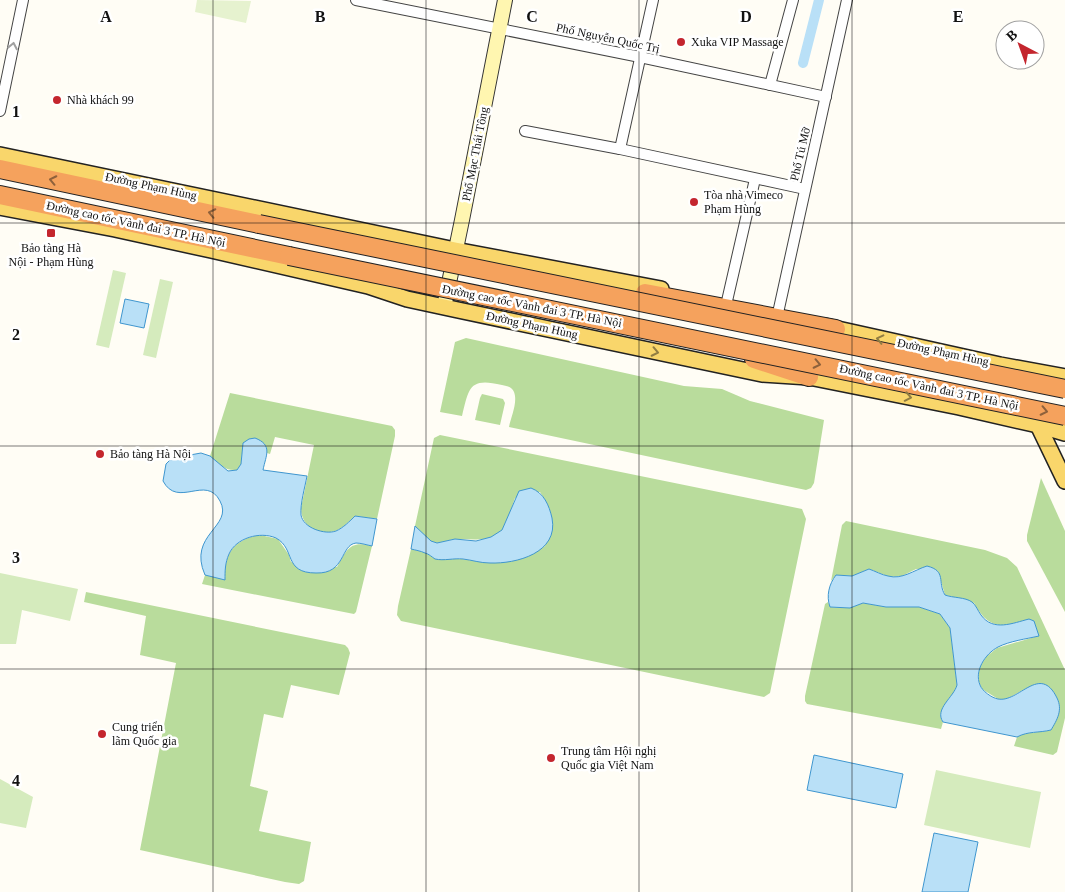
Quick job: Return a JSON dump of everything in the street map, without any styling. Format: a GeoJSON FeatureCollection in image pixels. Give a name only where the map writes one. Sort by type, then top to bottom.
{"type":"FeatureCollection","features":[{"type":"Feature","properties":{"kind":"highway","name":"Đường cao tốc Vành đai 3 TP. Hà Nội"},"geometry":{"type":"LineString","coordinates":[[0,169],[1065,389]]}},
{"type":"Feature","properties":{"kind":"highway","name":"Đường cao tốc Vành đai 3 TP. Hà Nội"},"geometry":{"type":"LineString","coordinates":[[0,195],[289,256],[1064,429]]}},
{"type":"Feature","properties":{"kind":"highway"},"geometry":{"type":"LineString","coordinates":[[259,224],[302,224],[645,293],[836,329]]}},
{"type":"Feature","properties":{"kind":"highway"},"geometry":{"type":"LineString","coordinates":[[289,256],[471,302],[764,361],[809,377]]}},
{"type":"Feature","properties":{"kind":"main road","name":"Đường Phạm Hùng"},"geometry":{"type":"LineString","coordinates":[[0,155],[455,250],[727,301],[836,329],[1000,365],[1065,377]]}},
{"type":"Feature","properties":{"kind":"main road","name":"Đường Phạm Hùng"},"geometry":{"type":"LineString","coordinates":[[0,208],[116,229],[368,286],[407,299],[762,374],[809,377],[1064,429]]}},
{"type":"Feature","properties":{"kind":"main road"},"geometry":{"type":"LineString","coordinates":[[1038,425],[1065,481]]}},
{"type":"Feature","properties":{"kind":"street"},"geometry":{"type":"LineString","coordinates":[[0,111],[23,0]]}},
{"type":"Feature","properties":{"kind":"street","name":"Phố Nguyễn Quốc Trị"},"geometry":{"type":"LineString","coordinates":[[356,0],[640,57],[826,97]]}},
{"type":"Feature","properties":{"kind":"street","name":"Phố Mạc Thái Tông"},"geometry":{"type":"LineString","coordinates":[[444,307],[501,30],[505,0]]}},
{"type":"Feature","properties":{"kind":"street"},"geometry":{"type":"LineString","coordinates":[[620,149],[653,0]]}},
{"type":"Feature","properties":{"kind":"street"},"geometry":{"type":"LineString","coordinates":[[770,85],[793,0]]}},
{"type":"Feature","properties":{"kind":"street","name":"Phố Tú Mỡ"},"geometry":{"type":"LineString","coordinates":[[778,313],[847,0]]}},
{"type":"Feature","properties":{"kind":"street"},"geometry":{"type":"LineString","coordinates":[[525,131],[620,149],[805,189]]}},
{"type":"Feature","properties":{"kind":"street"},"geometry":{"type":"LineString","coordinates":[[727,301],[755,179]]}},
{"type":"Feature","properties":{"kind":"green space"},"geometry":{"type":"Polygon","coordinates":[[[197,0],[251,1],[246,23],[195,12],[197,0]]]}},
{"type":"Feature","properties":{"kind":"green space"},"geometry":{"type":"Polygon","coordinates":[[[113,270],[126,273],[109,348],[96,345],[113,270]]]}},
{"type":"Feature","properties":{"kind":"green space"},"geometry":{"type":"Polygon","coordinates":[[[160,279],[173,282],[156,358],[143,355],[160,279]]]}},
{"type":"Feature","properties":{"kind":"green space"},"geometry":{"type":"Polygon","coordinates":[[[466,338],[684,386],[722,389],[750,401],[824,420],[814,483],[811,488],[806,490],[509,427],[515,405],[515,396],[512,389],[507,386],[491,383],[477,384],[469,392],[462,416],[440,412],[455,342],[466,338]]]}},
{"type":"Feature","properties":{"kind":"green space"},"geometry":{"type":"Polygon","coordinates":[[[230,393],[392,426],[395,430],[395,436],[377,519],[355,516],[340,529],[328,532],[316,531],[307,525],[301,508],[314,445],[275,437],[270,454],[267,453],[266,445],[243,443],[241,464],[237,470],[225,468],[210,456],[230,393]]]}},
{"type":"Feature","properties":{"kind":"green space"},"geometry":{"type":"Polygon","coordinates":[[[482,394],[503,399],[505,403],[500,425],[475,420],[482,394]]]}},
{"type":"Feature","properties":{"kind":"green space"},"geometry":{"type":"Polygon","coordinates":[[[440,435],[802,509],[806,519],[770,693],[764,697],[401,621],[397,615],[398,606],[411,549],[424,552],[436,559],[462,559],[490,563],[503,562],[527,557],[545,546],[549,530],[550,513],[540,492],[515,498],[505,526],[491,537],[486,539],[454,539],[438,543],[428,539],[415,526],[434,438],[440,435]]]}},
{"type":"Feature","properties":{"kind":"green space"},"geometry":{"type":"Polygon","coordinates":[[[1041,478],[1065,531],[1065,612],[1027,541],[1041,478]]]}},
{"type":"Feature","properties":{"kind":"green space"},"geometry":{"type":"Polygon","coordinates":[[[846,521],[985,550],[1007,558],[1017,567],[1065,670],[1065,718],[1057,752],[1053,755],[1014,746],[1017,737],[1021,735],[1051,730],[1057,718],[1059,707],[1053,691],[1048,686],[1023,690],[1007,699],[998,699],[982,689],[979,682],[979,668],[986,657],[997,648],[1038,636],[1019,622],[1004,625],[992,623],[982,616],[974,603],[945,595],[938,571],[916,569],[902,576],[890,577],[869,569],[852,576],[836,575],[831,581],[842,525],[846,521]]]}},
{"type":"Feature","properties":{"kind":"green space"},"geometry":{"type":"Polygon","coordinates":[[[260,535],[278,539],[289,555],[291,562],[337,567],[347,551],[354,545],[365,544],[372,546],[356,612],[354,614],[202,584],[205,575],[225,580],[226,563],[232,550],[243,540],[260,535]]]}},
{"type":"Feature","properties":{"kind":"green space"},"geometry":{"type":"Polygon","coordinates":[[[0,573],[78,589],[70,621],[22,610],[16,644],[0,644],[0,573]]]}},
{"type":"Feature","properties":{"kind":"green space"},"geometry":{"type":"Polygon","coordinates":[[[86,592],[345,645],[348,648],[350,653],[339,695],[291,685],[283,718],[264,714],[250,786],[268,791],[259,831],[311,842],[304,881],[299,884],[285,882],[140,850],[176,663],[140,655],[146,616],[84,602],[86,592]]]}},
{"type":"Feature","properties":{"kind":"green space"},"geometry":{"type":"Polygon","coordinates":[[[828,602],[830,607],[850,608],[863,603],[886,607],[919,607],[940,614],[950,628],[957,685],[941,713],[943,722],[941,729],[807,704],[805,696],[825,604],[828,602]]]}},
{"type":"Feature","properties":{"kind":"green space"},"geometry":{"type":"Polygon","coordinates":[[[936,770],[1041,792],[1030,848],[924,825],[936,770]]]}},
{"type":"Feature","properties":{"kind":"green space"},"geometry":{"type":"Polygon","coordinates":[[[0,779],[33,797],[26,828],[0,823],[0,779]]]}},
{"type":"Feature","properties":{"kind":"water"},"geometry":{"type":"Polygon","coordinates":[[[125,299],[149,304],[144,328],[120,323],[125,299]]]}},
{"type":"Feature","properties":{"kind":"water"},"geometry":{"type":"Polygon","coordinates":[[[255,438],[264,444],[267,451],[263,470],[307,476],[301,511],[306,524],[321,531],[331,532],[341,528],[355,516],[377,519],[372,546],[358,543],[351,545],[333,569],[316,573],[306,572],[294,565],[286,548],[276,538],[263,535],[249,537],[232,548],[225,570],[225,580],[205,575],[201,561],[202,550],[206,540],[221,518],[223,510],[220,501],[207,490],[184,493],[169,489],[163,481],[166,464],[170,460],[201,453],[210,456],[228,471],[237,470],[241,464],[243,443],[255,438]]]}},
{"type":"Feature","properties":{"kind":"water"},"geometry":{"type":"Polygon","coordinates":[[[531,488],[536,490],[545,500],[552,518],[552,530],[549,540],[533,554],[512,561],[486,563],[463,559],[435,559],[426,553],[411,549],[415,526],[431,541],[437,543],[455,539],[476,541],[491,537],[502,530],[519,491],[531,488]]]}},
{"type":"Feature","properties":{"kind":"water"},"geometry":{"type":"Polygon","coordinates":[[[927,566],[933,568],[939,574],[945,595],[972,602],[981,615],[991,623],[1004,625],[1029,619],[1034,621],[1039,636],[1008,643],[993,650],[985,658],[978,674],[981,687],[985,692],[998,699],[1014,696],[1036,684],[1044,684],[1050,688],[1059,702],[1057,719],[1051,730],[1017,737],[943,722],[941,712],[957,685],[950,628],[940,614],[919,607],[886,607],[863,603],[850,608],[830,607],[828,599],[829,590],[836,575],[852,576],[869,569],[898,577],[927,566]]]}},
{"type":"Feature","properties":{"kind":"water"},"geometry":{"type":"Polygon","coordinates":[[[814,755],[903,774],[896,808],[807,790],[814,755]]]}},
{"type":"Feature","properties":{"kind":"water"},"geometry":{"type":"Polygon","coordinates":[[[934,833],[978,842],[968,892],[922,892],[934,833]]]}},
{"type":"Feature","properties":{"kind":"waterway"},"geometry":{"type":"LineString","coordinates":[[803,63],[819,0]]}},
{"type":"Feature","properties":{"kind":"place","name":"Xuka VIP Massage"},"geometry":{"type":"Point","coordinates":[681,42]}},
{"type":"Feature","properties":{"kind":"place","name":"Nhà khách 99"},"geometry":{"type":"Point","coordinates":[57,100]}},
{"type":"Feature","properties":{"kind":"place","name":"Tòa nhà Vimeco Phạm Hùng"},"geometry":{"type":"Point","coordinates":[694,202]}},
{"type":"Feature","properties":{"kind":"place","name":"Bảo tàng Hà Nội - Phạm Hùng"},"geometry":{"type":"Point","coordinates":[51,233]}},
{"type":"Feature","properties":{"kind":"place","name":"Bảo tàng Hà Nội"},"geometry":{"type":"Point","coordinates":[100,454]}},
{"type":"Feature","properties":{"kind":"place","name":"Cung triển lãm Quốc gia"},"geometry":{"type":"Point","coordinates":[102,734]}},
{"type":"Feature","properties":{"kind":"place","name":"Trung tâm Hội nghị Quốc gia Việt Nam"},"geometry":{"type":"Point","coordinates":[551,758]}}]}
